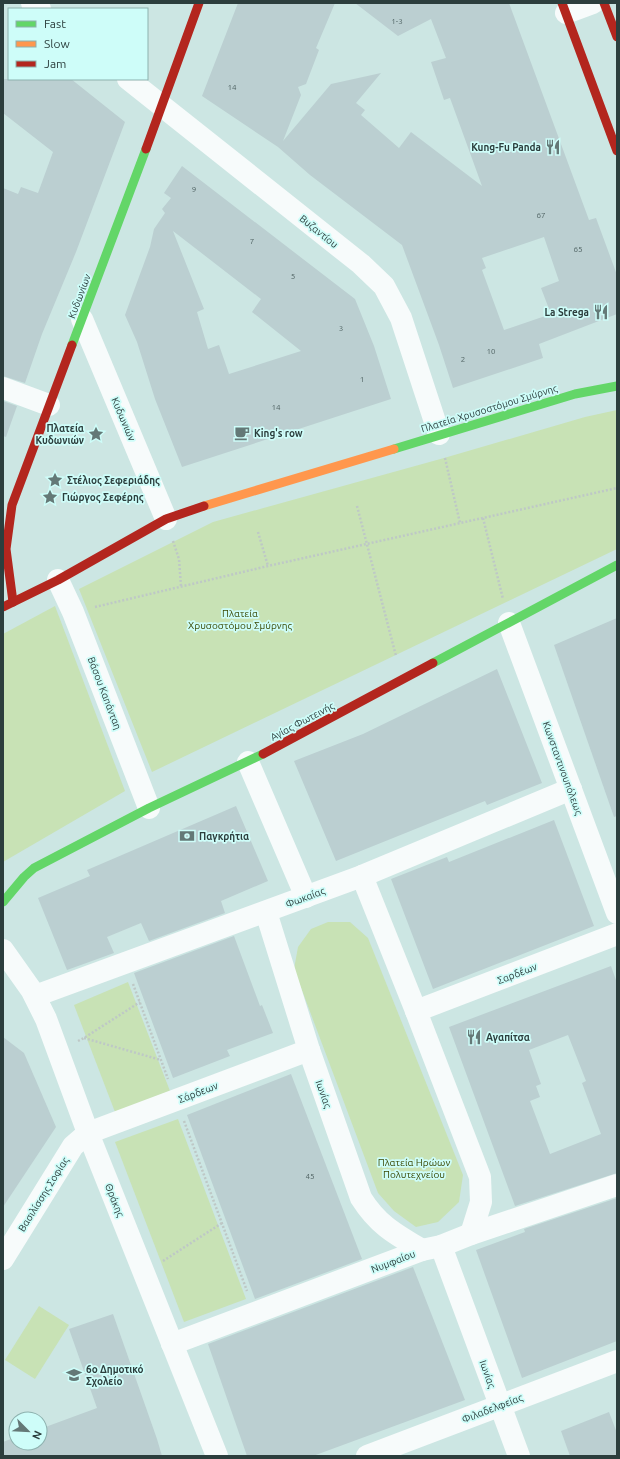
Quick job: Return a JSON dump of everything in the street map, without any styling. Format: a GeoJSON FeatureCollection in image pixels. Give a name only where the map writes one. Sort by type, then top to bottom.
{"type":"FeatureCollection","features":[{"type":"Feature","properties":{"kind":"street","name":"Κυδωνίων"},"geometry":{"type":"LineString","coordinates":[[13,602],[6,549],[12,505],[162,106],[199,3]]}},
{"type":"Feature","properties":{"kind":"street"},"geometry":{"type":"LineString","coordinates":[[593,3],[564,8],[617,151]]}},
{"type":"Feature","properties":{"kind":"street"},"geometry":{"type":"LineString","coordinates":[[604,3],[617,37]]}},
{"type":"Feature","properties":{"kind":"street","name":"Βυζαντίου"},"geometry":{"type":"LineString","coordinates":[[129,80],[360,264],[384,286],[401,318],[439,434]]}},
{"type":"Feature","properties":{"kind":"street","name":"Κυδωνιών"},"geometry":{"type":"LineString","coordinates":[[82,319],[166,519]]}},
{"type":"Feature","properties":{"kind":"street","name":"Πλατεία Χρυσοστόμου Σμύρνης"},"geometry":{"type":"LineString","coordinates":[[3,608],[58,580],[166,519],[439,434],[575,394],[617,386]]}},
{"type":"Feature","properties":{"kind":"street"},"geometry":{"type":"LineString","coordinates":[[3,388],[50,405]]}},
{"type":"Feature","properties":{"kind":"street","name":"Αγίας Φωτεινής"},"geometry":{"type":"LineString","coordinates":[[3,902],[24,877],[34,868],[149,808],[248,762],[617,565]]}},
{"type":"Feature","properties":{"kind":"street","name":"Βάσου Καπάνταη"},"geometry":{"type":"LineString","coordinates":[[58,580],[73,612],[149,808]]}},
{"type":"Feature","properties":{"kind":"street","name":"Κωνσταντινουπόλεως"},"geometry":{"type":"LineString","coordinates":[[509,623],[617,913]]}},
{"type":"Feature","properties":{"kind":"street"},"geometry":{"type":"LineString","coordinates":[[248,762],[306,897]]}},
{"type":"Feature","properties":{"kind":"street","name":"Φωκαίας"},"geometry":{"type":"LineString","coordinates":[[35,996],[362,876],[571,789]]}},
{"type":"Feature","properties":{"kind":"street"},"geometry":{"type":"LineString","coordinates":[[362,876],[480,1177],[481,1202],[471,1234]]}},
{"type":"Feature","properties":{"kind":"street","name":"Ιωνίας"},"geometry":{"type":"LineString","coordinates":[[266,912],[309,1050],[361,1198],[370,1213],[397,1236],[432,1248],[500,1405],[518,1456]]}},
{"type":"Feature","properties":{"kind":"street","name":"Σαρδέων"},"geometry":{"type":"LineString","coordinates":[[416,1011],[617,934]]}},
{"type":"Feature","properties":{"kind":"street","name":"Θράκης"},"geometry":{"type":"LineString","coordinates":[[3,950],[17,968],[35,996],[46,1019],[88,1133],[217,1456]]}},
{"type":"Feature","properties":{"kind":"street","name":"Σάρδεων"},"geometry":{"type":"LineString","coordinates":[[88,1133],[309,1050]]}},
{"type":"Feature","properties":{"kind":"street","name":"Βασιλίσσης Σοφίας"},"geometry":{"type":"LineString","coordinates":[[3,1259],[73,1146],[88,1133]]}},
{"type":"Feature","properties":{"kind":"street","name":"Νυμφαίου"},"geometry":{"type":"LineString","coordinates":[[172,1344],[471,1234],[617,1185]]}},
{"type":"Feature","properties":{"kind":"street","name":"Φιλαδελφείας"},"geometry":{"type":"LineString","coordinates":[[367,1456],[617,1361]]}},
{"type":"Feature","properties":{"kind":"path"},"geometry":{"type":"LineString","coordinates":[[439,434],[460,523]]}},
{"type":"Feature","properties":{"kind":"path"},"geometry":{"type":"LineString","coordinates":[[73,612],[268,566],[617,488]]}},
{"type":"Feature","properties":{"kind":"path"},"geometry":{"type":"LineString","coordinates":[[357,506],[402,680]]}},
{"type":"Feature","properties":{"kind":"path"},"geometry":{"type":"LineString","coordinates":[[483,518],[509,623]]}},
{"type":"Feature","properties":{"kind":"path"},"geometry":{"type":"LineString","coordinates":[[258,532],[268,566]]}},
{"type":"Feature","properties":{"kind":"path"},"geometry":{"type":"LineString","coordinates":[[179,559],[181,586]]}},
{"type":"Feature","properties":{"kind":"path"},"geometry":{"type":"LineString","coordinates":[[125,963],[255,1313]]}},
{"type":"Feature","properties":{"kind":"path"},"geometry":{"type":"LineString","coordinates":[[75,1042],[84,1038],[140,1002]]}},
{"type":"Feature","properties":{"kind":"path"},"geometry":{"type":"LineString","coordinates":[[84,1038],[161,1060]]}},
{"type":"Feature","properties":{"kind":"path"},"geometry":{"type":"LineString","coordinates":[[144,1273],[222,1223]]}},
{"type":"Feature","properties":{"kind":"green space","name":"Πλατεία Χρυσοστόμου Σμύρνης"},"geometry":{"type":"Polygon","coordinates":[[[617,410],[617,549],[152,772],[79,589],[213,522],[585,417],[617,410]]]}},
{"type":"Feature","properties":{"kind":"green space"},"geometry":{"type":"Polygon","coordinates":[[[55,606],[125,791],[3,862],[3,634],[55,606]]]}},
{"type":"Feature","properties":{"kind":"green space","name":"Πλατεία Ηρώων Πολυτεχνείου"},"geometry":{"type":"Polygon","coordinates":[[[328,922],[350,922],[368,938],[463,1175],[459,1202],[438,1222],[416,1227],[394,1211],[378,1193],[294,969],[298,947],[311,929],[328,922]]]}},
{"type":"Feature","properties":{"kind":"green space"},"geometry":{"type":"Polygon","coordinates":[[[128,982],[170,1091],[115,1112],[74,1005],[128,982]]]}},
{"type":"Feature","properties":{"kind":"green space"},"geometry":{"type":"Polygon","coordinates":[[[178,1119],[246,1299],[184,1322],[115,1142],[178,1119]]]}},
{"type":"Feature","properties":{"kind":"green space"},"geometry":{"type":"Polygon","coordinates":[[[39,1306],[69,1325],[35,1379],[5,1360],[39,1306]]]}},
{"type":"Feature","properties":{"kind":"building"},"geometry":{"type":"Polygon","coordinates":[[[238,3],[335,3],[316,48],[319,50],[306,84],[298,87],[301,95],[283,141],[331,84],[381,73],[356,103],[365,110],[361,115],[399,148],[411,132],[482,186],[450,98],[444,100],[431,62],[446,58],[431,19],[398,36],[355,3],[509,3],[589,220],[596,218],[617,275],[617,314],[539,344],[543,358],[453,388],[439,345],[402,245],[310,175],[278,147],[202,96],[238,3]],[[544,237],[482,258],[486,268],[482,270],[504,330],[551,314],[541,288],[559,281],[544,237]]]}},
{"type":"Feature","properties":{"kind":"building"},"geometry":{"type":"Polygon","coordinates":[[[3,79],[72,80],[125,122],[76,252],[42,334],[25,383],[3,376],[3,188],[18,194],[21,187],[38,193],[53,152],[3,113],[3,79]]]}},
{"type":"Feature","properties":{"kind":"building"},"geometry":{"type":"Polygon","coordinates":[[[182,166],[355,299],[374,346],[391,399],[182,467],[155,399],[137,342],[125,315],[150,247],[154,229],[165,213],[162,209],[171,198],[164,193],[182,166]],[[173,231],[204,309],[197,312],[208,349],[219,345],[229,374],[301,351],[252,312],[261,299],[173,231]]]}},
{"type":"Feature","properties":{"kind":"building"},"geometry":{"type":"Polygon","coordinates":[[[3,401],[17,406],[6,437],[3,436],[3,401]]]}},
{"type":"Feature","properties":{"kind":"building"},"geometry":{"type":"Polygon","coordinates":[[[617,618],[617,816],[614,817],[554,645],[617,618]]]}},
{"type":"Feature","properties":{"kind":"building"},"geometry":{"type":"Polygon","coordinates":[[[497,669],[542,783],[487,805],[485,801],[336,861],[294,761],[363,734],[497,669]]]}},
{"type":"Feature","properties":{"kind":"building"},"geometry":{"type":"Polygon","coordinates":[[[236,806],[268,881],[221,901],[225,913],[149,941],[141,923],[107,937],[114,953],[67,970],[38,898],[90,876],[87,870],[236,806]]]}},
{"type":"Feature","properties":{"kind":"building"},"geometry":{"type":"Polygon","coordinates":[[[554,820],[594,926],[433,989],[391,879],[447,857],[449,862],[554,820]]]}},
{"type":"Feature","properties":{"kind":"building"},"geometry":{"type":"Polygon","coordinates":[[[234,936],[260,1006],[262,1005],[273,1033],[227,1050],[230,1056],[173,1078],[134,973],[234,936]]]}},
{"type":"Feature","properties":{"kind":"building"},"geometry":{"type":"Polygon","coordinates":[[[611,966],[617,983],[617,1173],[515,1206],[449,1027],[611,966]],[[568,1035],[529,1050],[541,1084],[536,1086],[540,1097],[530,1101],[550,1154],[601,1134],[582,1083],[586,1081],[568,1035]]]}},
{"type":"Feature","properties":{"kind":"building"},"geometry":{"type":"Polygon","coordinates":[[[3,1037],[24,1053],[56,1127],[3,1207],[3,1037]]]}},
{"type":"Feature","properties":{"kind":"building"},"geometry":{"type":"Polygon","coordinates":[[[291,1074],[362,1259],[255,1299],[187,1115],[291,1074]]]}},
{"type":"Feature","properties":{"kind":"building"},"geometry":{"type":"Polygon","coordinates":[[[617,1198],[617,1341],[522,1378],[476,1250],[525,1232],[524,1229],[617,1198]]]}},
{"type":"Feature","properties":{"kind":"building"},"geometry":{"type":"Polygon","coordinates":[[[413,1267],[465,1400],[313,1456],[247,1456],[208,1344],[413,1267]]]}},
{"type":"Feature","properties":{"kind":"building"},"geometry":{"type":"Polygon","coordinates":[[[113,1314],[162,1456],[3,1456],[3,1442],[8,1440],[8,1451],[48,1451],[48,1426],[97,1408],[69,1329],[113,1314]]]}},
{"type":"Feature","properties":{"kind":"building"},"geometry":{"type":"Polygon","coordinates":[[[609,1412],[617,1433],[617,1456],[570,1456],[561,1431],[609,1412]]]}},
{"type":"Feature","properties":{"kind":"traffic: fast"},"geometry":{"type":"LineString","coordinates":[[72,345],[146,149]]}},
{"type":"Feature","properties":{"kind":"traffic: fast"},"geometry":{"type":"LineString","coordinates":[[394,449],[575,394],[617,386]]}},
{"type":"Feature","properties":{"kind":"traffic: fast"},"geometry":{"type":"LineString","coordinates":[[433,663],[617,565]]}},
{"type":"Feature","properties":{"kind":"traffic: fast"},"geometry":{"type":"LineString","coordinates":[[3,902],[24,877],[34,868],[149,808],[263,754]]}},
{"type":"Feature","properties":{"kind":"traffic: slow"},"geometry":{"type":"LineString","coordinates":[[204,506],[394,449]]}},
{"type":"Feature","properties":{"kind":"traffic: jam"},"geometry":{"type":"LineString","coordinates":[[146,149],[199,3]]}},
{"type":"Feature","properties":{"kind":"traffic: jam"},"geometry":{"type":"LineString","coordinates":[[562,3],[617,151]]}},
{"type":"Feature","properties":{"kind":"traffic: jam"},"geometry":{"type":"LineString","coordinates":[[604,3],[617,37]]}},
{"type":"Feature","properties":{"kind":"traffic: jam"},"geometry":{"type":"LineString","coordinates":[[13,602],[6,549],[12,505],[72,345]]}},
{"type":"Feature","properties":{"kind":"traffic: jam"},"geometry":{"type":"LineString","coordinates":[[3,607],[58,580],[166,519],[204,506]]}},
{"type":"Feature","properties":{"kind":"traffic: jam"},"geometry":{"type":"LineString","coordinates":[[263,754],[433,663]]}},
{"type":"Feature","properties":{"kind":"place","name":"Kung-Fu Panda"},"geometry":{"type":"Point","coordinates":[553,147]}},
{"type":"Feature","properties":{"kind":"place","name":"La Strega"},"geometry":{"type":"Point","coordinates":[601,312]}},
{"type":"Feature","properties":{"kind":"place","name":"King's row"},"geometry":{"type":"Point","coordinates":[242,433]}},
{"type":"Feature","properties":{"kind":"place","name":"Πλατεία Κυδωνιών"},"geometry":{"type":"Point","coordinates":[96,434]}},
{"type":"Feature","properties":{"kind":"place","name":"Στέλιος Σεφεριάδης"},"geometry":{"type":"Point","coordinates":[55,480]}},
{"type":"Feature","properties":{"kind":"place","name":"Γιώργος Σεφέρης"},"geometry":{"type":"Point","coordinates":[50,497]}},
{"type":"Feature","properties":{"kind":"place","name":"Παγκρήτια"},"geometry":{"type":"Point","coordinates":[187,836]}},
{"type":"Feature","properties":{"kind":"place","name":"Αγαπίτσα"},"geometry":{"type":"Point","coordinates":[474,1037]}},
{"type":"Feature","properties":{"kind":"place","name":"6ο Δημοτικό Σχολείο"},"geometry":{"type":"Point","coordinates":[74,1375]}}]}
